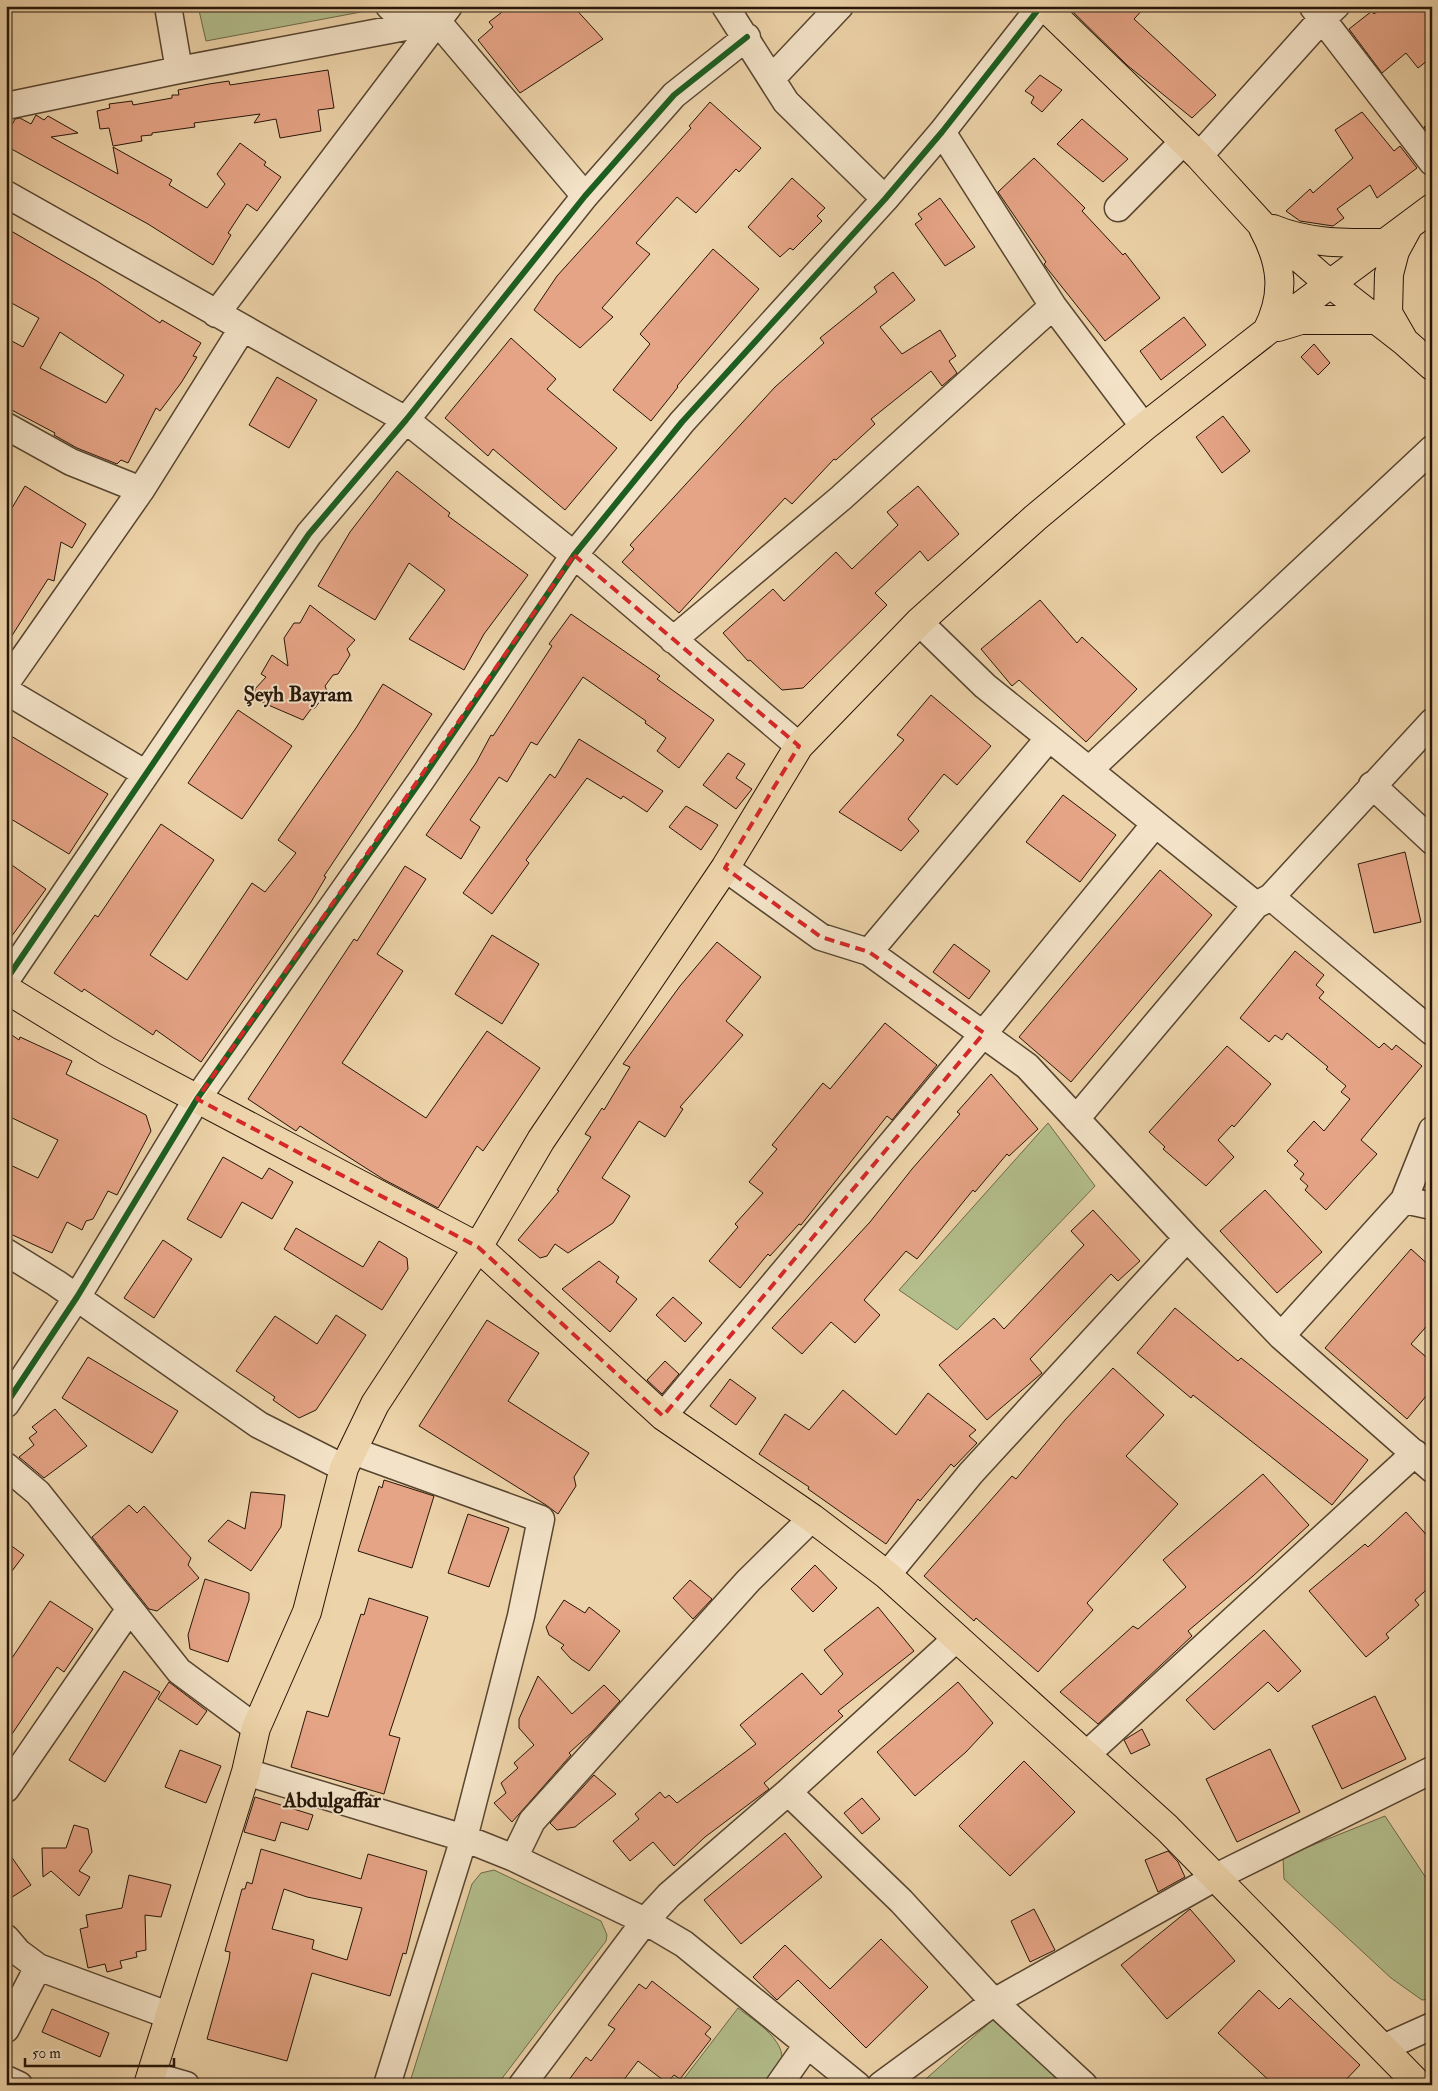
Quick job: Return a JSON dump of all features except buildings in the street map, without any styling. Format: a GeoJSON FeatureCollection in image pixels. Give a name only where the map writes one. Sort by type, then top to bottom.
{"type":"FeatureCollection","features":[{"type":"Feature","properties":{"kind":"main road"},"geometry":{"type":"LineString","coordinates":[[1042,6],[1192,149],[1262,225],[1330,284],[1374,320],[1405,342],[1432,366]]}},
{"type":"Feature","properties":{"kind":"main road"},"geometry":{"type":"LineString","coordinates":[[149,2080],[246,1772],[256,1728],[307,1612],[349,1459],[375,1404],[478,1247],[541,1140],[725,868],[799,746],[919,622],[1035,518],[1144,427],[1267,331],[1432,208]]}},
{"type":"Feature","properties":{"kind":"main road"},"geometry":{"type":"LineString","coordinates":[[1262,225],[1292,237],[1322,242],[1385,243]]}},
{"type":"Feature","properties":{"kind":"main road"},"geometry":{"type":"LineString","coordinates":[[1262,225],[1276,252],[1279,296],[1276,313],[1267,331]]}},
{"type":"Feature","properties":{"kind":"main road"},"geometry":{"type":"LineString","coordinates":[[1405,342],[1388,313],[1389,274],[1395,251],[1409,227]]}},
{"type":"Feature","properties":{"kind":"main road"},"geometry":{"type":"LineString","coordinates":[[1267,331],[1301,320],[1374,320]]}},
{"type":"Feature","properties":{"kind":"main road"},"geometry":{"type":"LineString","coordinates":[[6,989],[107,1051],[478,1247],[663,1416],[812,1518],[887,1576],[957,1638],[1167,1828],[1418,2085]]}},
{"type":"Feature","properties":{"kind":"street"},"geometry":{"type":"LineString","coordinates":[[168,6],[179,70]]}},
{"type":"Feature","properties":{"kind":"street"},"geometry":{"type":"LineString","coordinates":[[389,6],[409,25]]}},
{"type":"Feature","properties":{"kind":"street"},"geometry":{"type":"LineString","coordinates":[[725,6],[746,36],[786,102],[885,199]]}},
{"type":"Feature","properties":{"kind":"street"},"geometry":{"type":"LineString","coordinates":[[772,78],[840,6]]}},
{"type":"Feature","properties":{"kind":"street"},"geometry":{"type":"LineString","coordinates":[[6,1404],[77,1297],[197,1099],[422,779],[574,555],[682,422],[885,199],[942,132],[1042,6]]}},
{"type":"Feature","properties":{"kind":"street"},"geometry":{"type":"LineString","coordinates":[[1118,208],[1192,149],[1323,11],[1432,162]]}},
{"type":"Feature","properties":{"kind":"street"},"geometry":{"type":"LineString","coordinates":[[6,106],[409,25],[443,13]]}},
{"type":"Feature","properties":{"kind":"street"},"geometry":{"type":"LineString","coordinates":[[443,13],[585,196]]}},
{"type":"Feature","properties":{"kind":"street"},"geometry":{"type":"LineString","coordinates":[[216,314],[443,13]]}},
{"type":"Feature","properties":{"kind":"street"},"geometry":{"type":"LineString","coordinates":[[6,980],[308,534],[406,420],[585,196],[674,95],[746,36]]}},
{"type":"Feature","properties":{"kind":"street"},"geometry":{"type":"LineString","coordinates":[[942,132],[1053,306],[1144,427]]}},
{"type":"Feature","properties":{"kind":"street"},"geometry":{"type":"LineString","coordinates":[[6,194],[406,420],[574,555],[799,746]]}},
{"type":"Feature","properties":{"kind":"street"},"geometry":{"type":"LineString","coordinates":[[673,640],[841,498],[1053,306]]}},
{"type":"Feature","properties":{"kind":"street"},"geometry":{"type":"LineString","coordinates":[[6,683],[141,490],[242,329]]}},
{"type":"Feature","properties":{"kind":"street"},"geometry":{"type":"LineString","coordinates":[[6,426],[71,462],[141,490]]}},
{"type":"Feature","properties":{"kind":"street"},"geometry":{"type":"LineString","coordinates":[[1089,770],[1432,449]]}},
{"type":"Feature","properties":{"kind":"street"},"geometry":{"type":"LineString","coordinates":[[919,622],[985,686],[1155,824],[1264,901],[1432,1032]]}},
{"type":"Feature","properties":{"kind":"street"},"geometry":{"type":"LineString","coordinates":[[6,691],[146,774]]}},
{"type":"Feature","properties":{"kind":"street"},"geometry":{"type":"LineString","coordinates":[[1076,1119],[1264,901],[1432,722]]}},
{"type":"Feature","properties":{"kind":"street"},"geometry":{"type":"LineString","coordinates":[[869,952],[1049,738]]}},
{"type":"Feature","properties":{"kind":"street"},"geometry":{"type":"LineString","coordinates":[[1372,785],[1432,840]]}},
{"type":"Feature","properties":{"kind":"street"},"geometry":{"type":"LineString","coordinates":[[663,1416],[984,1033],[1155,824]]}},
{"type":"Feature","properties":{"kind":"street"},"geometry":{"type":"LineString","coordinates":[[725,868],[821,937],[869,952],[984,1033],[1027,1066],[1186,1238],[1281,1336],[1423,1461],[1086,1754]]}},
{"type":"Feature","properties":{"kind":"street"},"geometry":{"type":"LineString","coordinates":[[1281,1336],[1404,1200],[1432,1130]]}},
{"type":"Feature","properties":{"kind":"street"},"geometry":{"type":"LineString","coordinates":[[1404,1200],[1432,1206]]}},
{"type":"Feature","properties":{"kind":"street"},"geometry":{"type":"LineString","coordinates":[[887,1576],[971,1473],[1186,1238]]}},
{"type":"Feature","properties":{"kind":"street"},"geometry":{"type":"LineString","coordinates":[[6,1252],[77,1297],[259,1426],[349,1459],[541,1519],[521,1616],[464,1838],[388,2085]]}},
{"type":"Feature","properties":{"kind":"street"},"geometry":{"type":"LineString","coordinates":[[6,1466],[38,1493],[179,1671],[256,1728]]}},
{"type":"Feature","properties":{"kind":"street"},"geometry":{"type":"LineString","coordinates":[[514,1858],[532,1820],[748,1581],[812,1518]]}},
{"type":"Feature","properties":{"kind":"street"},"geometry":{"type":"LineString","coordinates":[[6,1789],[129,1610]]}},
{"type":"Feature","properties":{"kind":"street"},"geometry":{"type":"LineString","coordinates":[[522,2085],[645,1921],[693,1872],[788,1792],[957,1638]]}},
{"type":"Feature","properties":{"kind":"street"},"geometry":{"type":"LineString","coordinates":[[881,2085],[994,2002],[1216,1877],[1432,1770]]}},
{"type":"Feature","properties":{"kind":"street"},"geometry":{"type":"LineString","coordinates":[[246,1772],[464,1838],[514,1858],[645,1921],[684,1944],[857,2085]]}},
{"type":"Feature","properties":{"kind":"street"},"geometry":{"type":"LineString","coordinates":[[788,1792],[901,1901],[994,2002],[1084,2085]]}},
{"type":"Feature","properties":{"kind":"street"},"geometry":{"type":"LineString","coordinates":[[6,1938],[18,1952],[38,1967],[168,2015]]}},
{"type":"Feature","properties":{"kind":"street"},"geometry":{"type":"LineString","coordinates":[[6,2029],[38,1967]]}},
{"type":"Feature","properties":{"kind":"street"},"geometry":{"type":"LineString","coordinates":[[1382,2048],[1432,2026]]}},
{"type":"Feature","properties":{"kind":"street"},"geometry":{"type":"LineString","coordinates":[[779,2085],[808,2045]]}},
{"type":"Feature","properties":{"kind":"street"},"geometry":{"type":"LineString","coordinates":[[6,2079],[19,2085]]}},
{"type":"Feature","properties":{"kind":"street"},"geometry":{"type":"LineString","coordinates":[[149,2080],[186,2085]]}},
{"type":"Feature","properties":{"kind":"highlighted area"},"geometry":{"type":"Polygon","coordinates":[[[574,555],[799,746],[725,868],[821,937],[869,952],[984,1033],[663,1416],[478,1247],[197,1099],[574,555]]]}},
{"type":"Feature","properties":{"kind":"green space"},"geometry":{"type":"Polygon","coordinates":[[[198,6],[362,6],[361,12],[206,41],[198,6]]]}},
{"type":"Feature","properties":{"kind":"green space"},"geometry":{"type":"Polygon","coordinates":[[[1048,1123],[1095,1186],[957,1330],[899,1290],[1048,1123]]]}},
{"type":"Feature","properties":{"kind":"green space"},"geometry":{"type":"Polygon","coordinates":[[[1385,1816],[1432,1887],[1432,1999],[1422,2000],[1391,1978],[1284,1879],[1283,1857],[1385,1816]]]}},
{"type":"Feature","properties":{"kind":"green space"},"geometry":{"type":"Polygon","coordinates":[[[494,1870],[601,1921],[607,1935],[606,1941],[497,2085],[409,2085],[472,1884],[481,1873],[494,1870]]]}},
{"type":"Feature","properties":{"kind":"green space"},"geometry":{"type":"Polygon","coordinates":[[[738,2008],[762,2026],[781,2050],[782,2059],[779,2069],[767,2085],[679,2085],[738,2008]]]}},
{"type":"Feature","properties":{"kind":"green space"},"geometry":{"type":"Polygon","coordinates":[[[997,2016],[1070,2085],[919,2085],[997,2016]]]}},
{"type":"Feature","properties":{"kind":"cycle path"},"geometry":{"type":"LineString","coordinates":[[6,1404],[77,1297],[197,1099],[422,779],[574,555],[682,422],[885,199],[942,132],[1041,6]]}},
{"type":"Feature","properties":{"kind":"cycle path"},"geometry":{"type":"LineString","coordinates":[[6,980],[309,534],[406,420],[585,196],[674,95],[747,37]]}},
{"type":"Feature","properties":{"kind":"district","name":"Şeyh Bayram"},"geometry":{"type":"Point","coordinates":[298,694]}},
{"type":"Feature","properties":{"kind":"district","name":"Abdulgaffar"},"geometry":{"type":"Point","coordinates":[332,1800]}}]}
